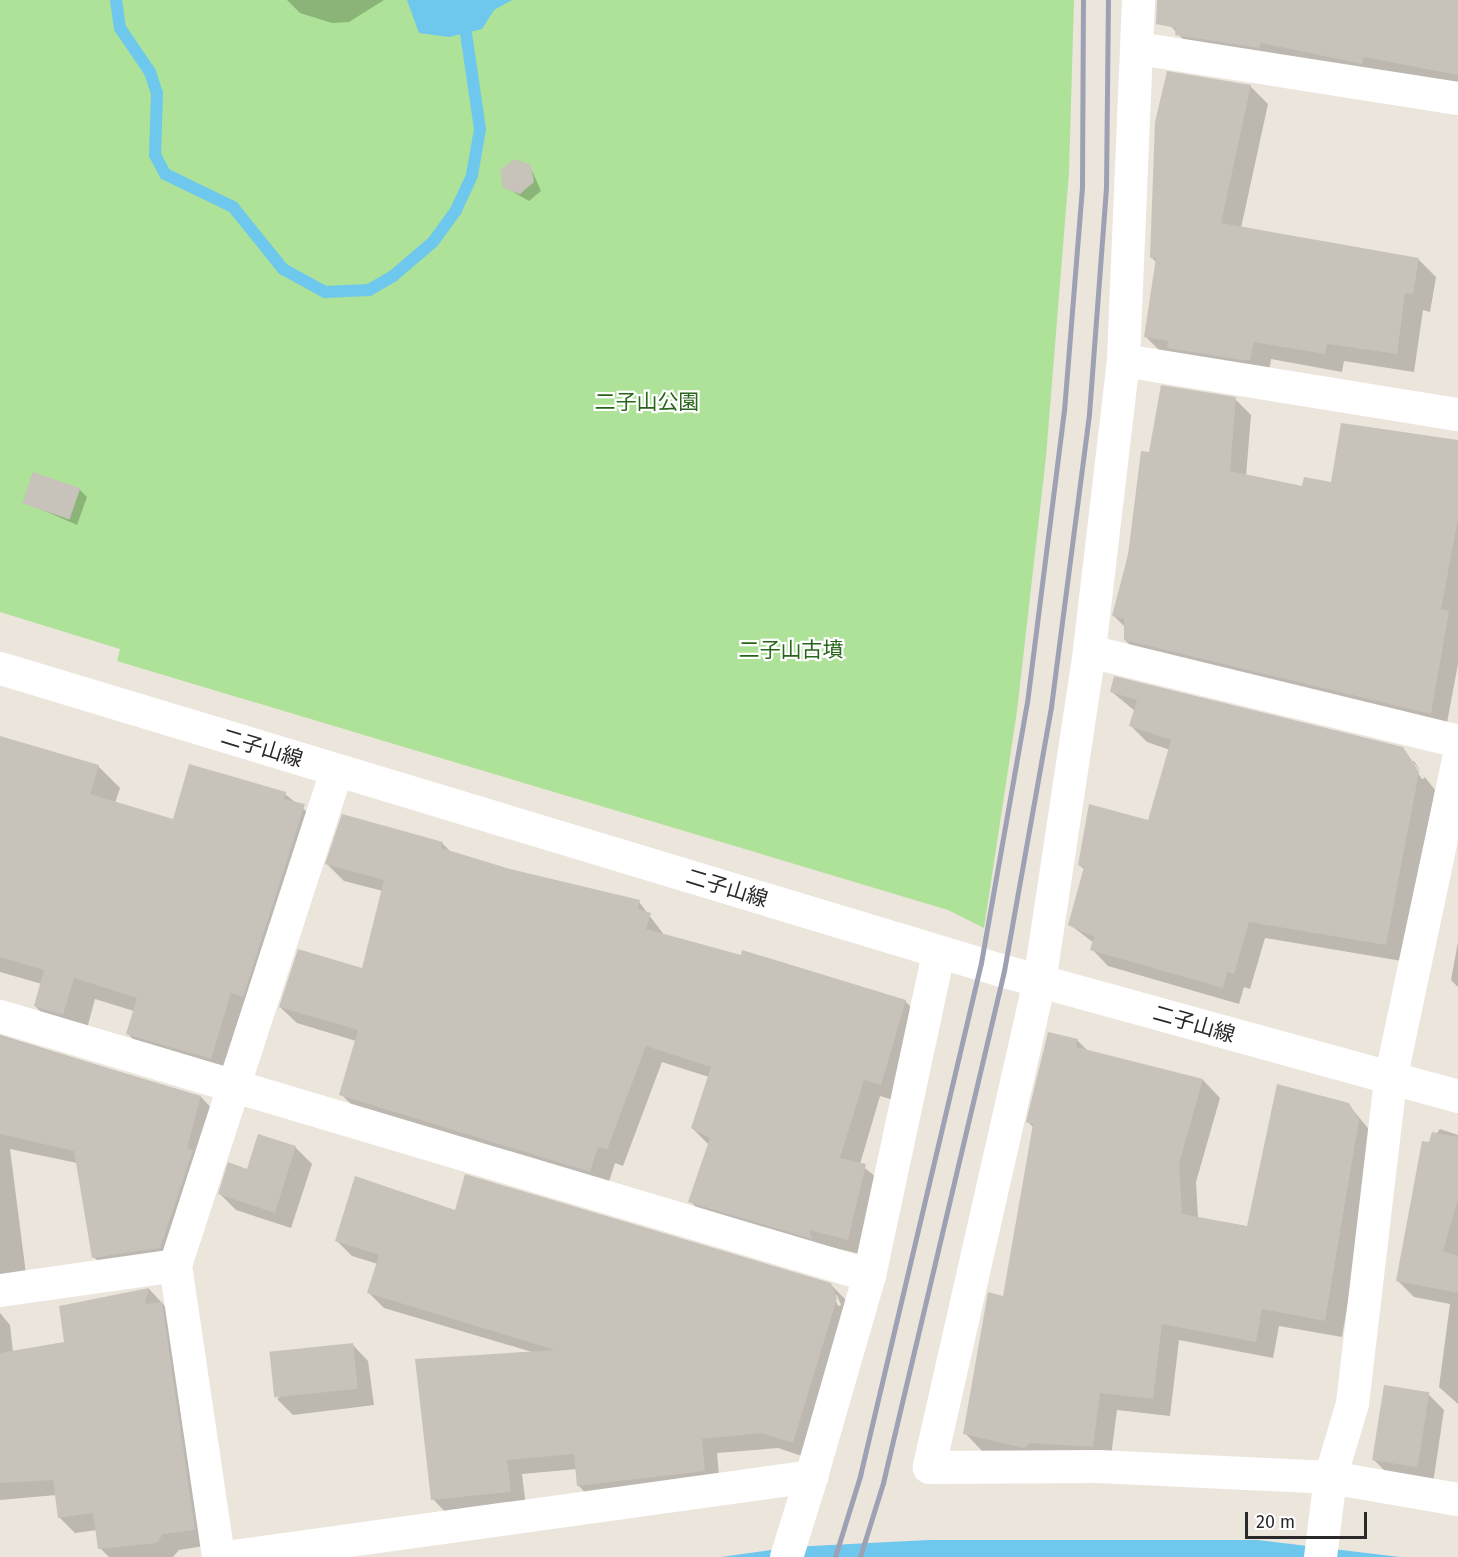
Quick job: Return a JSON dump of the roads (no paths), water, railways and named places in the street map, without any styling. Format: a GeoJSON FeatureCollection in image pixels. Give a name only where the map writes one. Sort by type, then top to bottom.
{"type":"FeatureCollection","features":[{"type":"Feature","properties":{"kind":"street"},"geometry":{"type":"LineString","coordinates":[[1138,0],[1138,48],[1123,360],[1089,651],[1039,981],[929,1467],[1098,1466],[1329,1490],[1458,1498]]}},
{"type":"Feature","properties":{"kind":"street"},"geometry":{"type":"LineString","coordinates":[[1138,48],[1458,98]]}},
{"type":"Feature","properties":{"kind":"street"},"geometry":{"type":"LineString","coordinates":[[1123,360],[1458,414]]}},
{"type":"Feature","properties":{"kind":"street"},"geometry":{"type":"LineString","coordinates":[[1089,651],[1458,741]]}},
{"type":"Feature","properties":{"kind":"street","name":"二子山線"},"geometry":{"type":"LineString","coordinates":[[0,669],[938,952],[1458,1096]]}},
{"type":"Feature","properties":{"kind":"street"},"geometry":{"type":"LineString","coordinates":[[1320,1557],[1329,1490],[1352,1403],[1390,1079],[1458,760]]}},
{"type":"Feature","properties":{"kind":"street"},"geometry":{"type":"LineString","coordinates":[[218,1557],[175,1265],[235,1089],[336,771]]}},
{"type":"Feature","properties":{"kind":"street"},"geometry":{"type":"LineString","coordinates":[[786,1557],[869,1275],[938,952]]}},
{"type":"Feature","properties":{"kind":"street"},"geometry":{"type":"LineString","coordinates":[[0,1016],[235,1089],[869,1275]]}},
{"type":"Feature","properties":{"kind":"street"},"geometry":{"type":"LineString","coordinates":[[0,1290],[175,1265]]}},
{"type":"Feature","properties":{"kind":"street"},"geometry":{"type":"LineString","coordinates":[[226,1557],[811,1476]]}},
{"type":"Feature","properties":{"kind":"water"},"geometry":{"type":"Polygon","coordinates":[[[407,0],[512,0],[494,10],[482,29],[449,37],[419,33],[407,0]]]}},
{"type":"Feature","properties":{"kind":"water"},"geometry":{"type":"Polygon","coordinates":[[[929,1540],[1258,1540],[1400,1557],[721,1557],[792,1547],[929,1540]]]}},
{"type":"Feature","properties":{"kind":"waterway"},"geometry":{"type":"LineString","coordinates":[[116,0],[120,28],[150,72],[157,93],[155,155],[165,174],[233,207],[283,269],[325,292],[369,290],[393,276],[433,242],[456,210],[472,175],[480,129],[466,33]]}},
{"type":"Feature","properties":{"kind":"railway"},"geometry":{"type":"LineString","coordinates":[[835,1557],[860,1476],[981,963],[1027,703],[1064,411],[1082,186],[1083,0]]}},
{"type":"Feature","properties":{"kind":"railway"},"geometry":{"type":"LineString","coordinates":[[860,1557],[883,1483],[1004,971],[1051,707],[1089,414],[1106,188],[1108,0]]}},
{"type":"Feature","properties":{"kind":"park label","name":"二子山公園"},"geometry":{"type":"Point","coordinates":[647,402]}},
{"type":"Feature","properties":{"kind":"park label","name":"二子山古墳"},"geometry":{"type":"Point","coordinates":[791,650]}}]}
